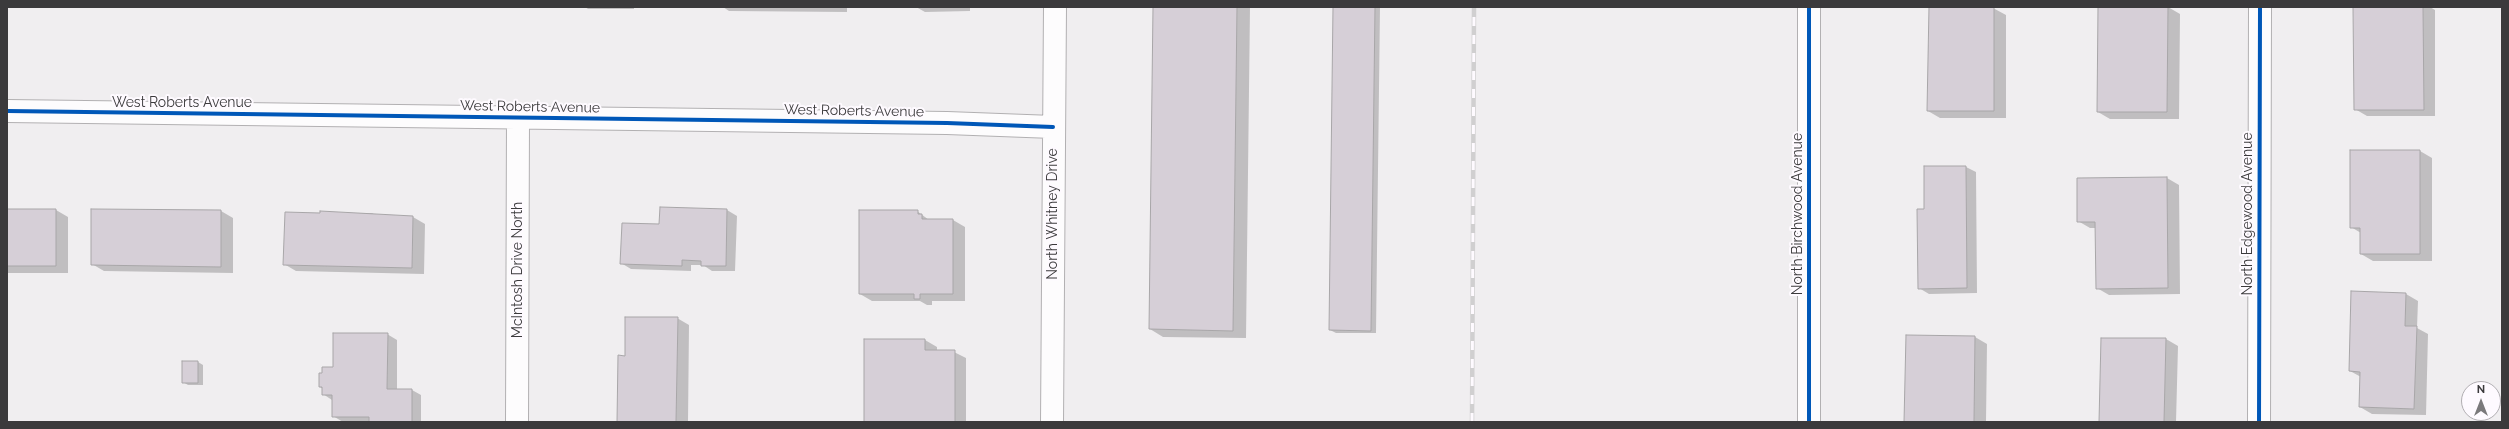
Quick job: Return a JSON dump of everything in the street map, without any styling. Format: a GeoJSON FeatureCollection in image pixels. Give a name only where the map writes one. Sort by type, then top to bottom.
{"type":"FeatureCollection","features":[{"type":"Feature","properties":{"kind":"street","name":"North Whitney Drive"},"geometry":{"type":"LineString","coordinates":[[1052,422],[1055,7]]}},
{"type":"Feature","properties":{"kind":"street","name":"North Birchwood Avenue"},"geometry":{"type":"LineString","coordinates":[[1808,422],[1810,7]]}},
{"type":"Feature","properties":{"kind":"street","name":"North Edgewood Avenue"},"geometry":{"type":"LineString","coordinates":[[2259,422],[2260,7]]}},
{"type":"Feature","properties":{"kind":"street","name":"West Roberts Avenue"},"geometry":{"type":"LineString","coordinates":[[7,112],[947,123],[1053,127]]}},
{"type":"Feature","properties":{"kind":"street","name":"McIntosh Drive North"},"geometry":{"type":"LineString","coordinates":[[517,422],[518,119]]}},
{"type":"Feature","properties":{"kind":"building"},"geometry":{"type":"Polygon","coordinates":[[[1153,7],[1237,7],[1233,331],[1149,329],[1153,7]]]}},
{"type":"Feature","properties":{"kind":"building"},"geometry":{"type":"Polygon","coordinates":[[[1333,7],[1375,7],[1371,331],[1329,330],[1333,7]]]}},
{"type":"Feature","properties":{"kind":"building"},"geometry":{"type":"Polygon","coordinates":[[[1929,7],[1994,7],[1994,111],[1927,111],[1929,7]]]}},
{"type":"Feature","properties":{"kind":"building"},"geometry":{"type":"Polygon","coordinates":[[[2098,7],[2168,7],[2167,112],[2097,112],[2098,7]]]}},
{"type":"Feature","properties":{"kind":"building"},"geometry":{"type":"Polygon","coordinates":[[[2353,7],[2423,7],[2424,110],[2354,110],[2353,7]]]}},
{"type":"Feature","properties":{"kind":"building"},"geometry":{"type":"Polygon","coordinates":[[[2350,150],[2420,150],[2420,254],[2360,254],[2360,228],[2350,228],[2350,150]]]}},
{"type":"Feature","properties":{"kind":"building"},"geometry":{"type":"Polygon","coordinates":[[[1924,166],[1966,166],[1967,288],[1918,289],[1917,209],[1924,209],[1924,166]]]}},
{"type":"Feature","properties":{"kind":"building"},"geometry":{"type":"Polygon","coordinates":[[[2167,177],[2168,288],[2096,289],[2095,222],[2077,222],[2077,178],[2167,177]]]}},
{"type":"Feature","properties":{"kind":"building"},"geometry":{"type":"Polygon","coordinates":[[[660,207],[727,209],[726,266],[701,266],[701,261],[682,260],[682,266],[620,264],[622,223],[659,224],[660,207]]]}},
{"type":"Feature","properties":{"kind":"building"},"geometry":{"type":"Polygon","coordinates":[[[7,209],[56,209],[56,266],[7,266],[7,209]]]}},
{"type":"Feature","properties":{"kind":"building"},"geometry":{"type":"Polygon","coordinates":[[[91,209],[221,210],[221,267],[91,265],[91,209]]]}},
{"type":"Feature","properties":{"kind":"building"},"geometry":{"type":"Polygon","coordinates":[[[859,210],[918,210],[918,214],[922,214],[922,219],[953,219],[953,294],[920,294],[920,299],[914,299],[914,294],[859,294],[859,210]]]}},
{"type":"Feature","properties":{"kind":"building"},"geometry":{"type":"Polygon","coordinates":[[[320,211],[413,216],[412,268],[283,265],[285,212],[320,213],[320,211]]]}},
{"type":"Feature","properties":{"kind":"building"},"geometry":{"type":"Polygon","coordinates":[[[2351,291],[2406,293],[2405,326],[2417,326],[2414,409],[2359,407],[2360,372],[2349,371],[2351,291]]]}},
{"type":"Feature","properties":{"kind":"building"},"geometry":{"type":"Polygon","coordinates":[[[625,317],[678,317],[676,422],[617,422],[618,355],[625,356],[625,317]]]}},
{"type":"Feature","properties":{"kind":"building"},"geometry":{"type":"Polygon","coordinates":[[[333,333],[388,333],[387,389],[412,389],[412,422],[369,422],[369,417],[332,417],[332,395],[322,395],[322,387],[319,387],[319,373],[322,373],[322,367],[333,367],[333,333]]]}},
{"type":"Feature","properties":{"kind":"building"},"geometry":{"type":"Polygon","coordinates":[[[1906,335],[1975,336],[1974,422],[1904,422],[1906,335]]]}},
{"type":"Feature","properties":{"kind":"building"},"geometry":{"type":"Polygon","coordinates":[[[2101,338],[2166,338],[2164,422],[2099,422],[2101,338]]]}},
{"type":"Feature","properties":{"kind":"building"},"geometry":{"type":"Polygon","coordinates":[[[864,339],[925,339],[925,350],[955,350],[955,422],[864,422],[864,339]]]}},
{"type":"Feature","properties":{"kind":"building"},"geometry":{"type":"Polygon","coordinates":[[[182,361],[198,361],[198,383],[182,383],[182,361]]]}},
{"type":"Feature","properties":{"kind":"railway"},"geometry":{"type":"LineString","coordinates":[[1472,422],[1474,7]]}},
{"type":"Feature","properties":{"kind":"cycle path"},"geometry":{"type":"LineString","coordinates":[[1809,7],[1809,422]]}},
{"type":"Feature","properties":{"kind":"cycle path"},"geometry":{"type":"LineString","coordinates":[[2259,422],[2260,7]]}},
{"type":"Feature","properties":{"kind":"cycle path"},"geometry":{"type":"LineString","coordinates":[[7,111],[947,123],[1053,127]]}}]}
